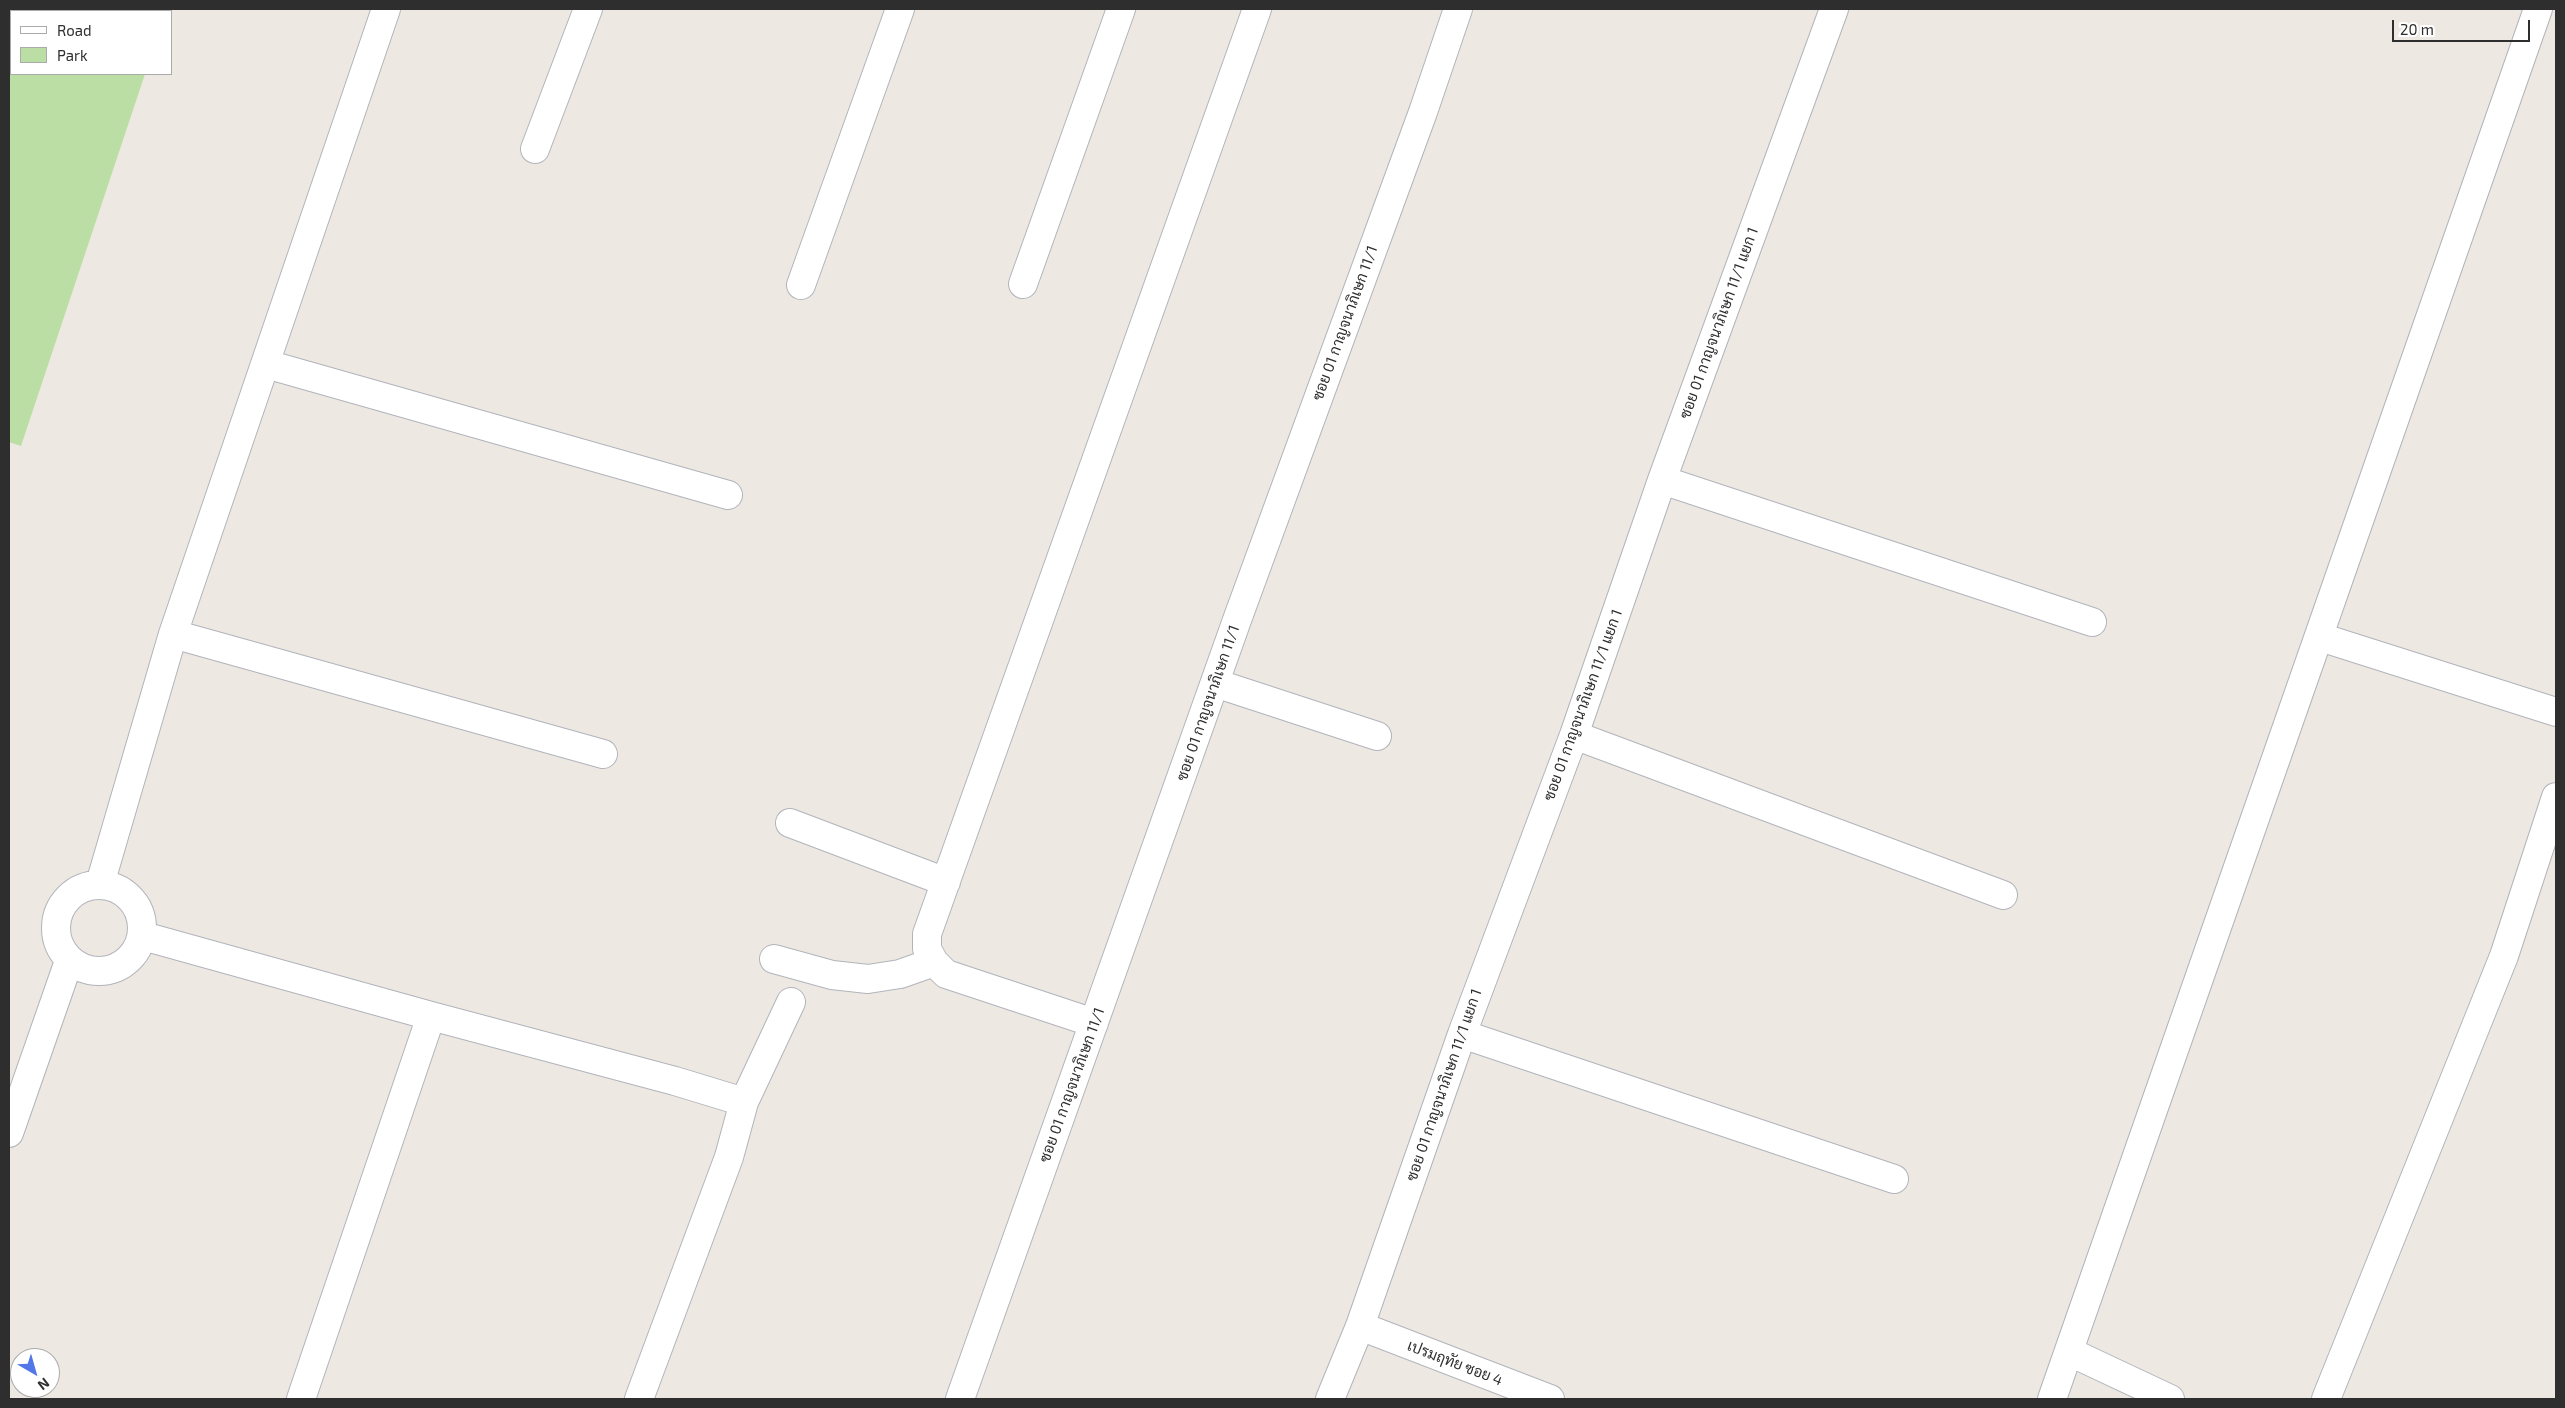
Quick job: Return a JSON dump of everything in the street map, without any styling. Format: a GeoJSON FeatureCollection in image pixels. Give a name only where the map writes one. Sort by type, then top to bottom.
{"type":"FeatureCollection","features":[{"type":"Feature","properties":{"kind":"street"},"geometry":{"type":"LineString","coordinates":[[100,884],[173,634],[386,9]]}},
{"type":"Feature","properties":{"kind":"street"},"geometry":{"type":"LineString","coordinates":[[535,149],[588,9]]}},
{"type":"Feature","properties":{"kind":"street"},"geometry":{"type":"LineString","coordinates":[[801,285],[900,9]]}},
{"type":"Feature","properties":{"kind":"street"},"geometry":{"type":"LineString","coordinates":[[1023,284],[1122,9]]}},
{"type":"Feature","properties":{"kind":"street"},"geometry":{"type":"LineString","coordinates":[[1094,1023],[946,974],[934,962],[927,949],[927,934],[1257,9]]}},
{"type":"Feature","properties":{"kind":"street","name":"ซอย 01 กาญจนาภิเษก 11/1"},"geometry":{"type":"LineString","coordinates":[[960,1399],[1215,683],[1423,112],[1456,9]]}},
{"type":"Feature","properties":{"kind":"street","name":"ซอย 01 กาญจนาภิเษก 11/1 แยก 1"},"geometry":{"type":"LineString","coordinates":[[1330,1399],[1360,1326],[1462,1034],[1574,735],[1662,480],[1834,9]]}},
{"type":"Feature","properties":{"kind":"street"},"geometry":{"type":"LineString","coordinates":[[2052,1399],[2538,9]]}},
{"type":"Feature","properties":{"kind":"street"},"geometry":{"type":"LineString","coordinates":[[266,364],[728,495]]}},
{"type":"Feature","properties":{"kind":"street"},"geometry":{"type":"LineString","coordinates":[[1662,480],[2092,622]]}},
{"type":"Feature","properties":{"kind":"street"},"geometry":{"type":"LineString","coordinates":[[173,634],[603,754]]}},
{"type":"Feature","properties":{"kind":"street"},"geometry":{"type":"LineString","coordinates":[[2320,637],[2556,712]]}},
{"type":"Feature","properties":{"kind":"street"},"geometry":{"type":"LineString","coordinates":[[1215,683],[1377,736]]}},
{"type":"Feature","properties":{"kind":"street"},"geometry":{"type":"LineString","coordinates":[[1574,735],[2003,895]]}},
{"type":"Feature","properties":{"kind":"street"},"geometry":{"type":"LineString","coordinates":[[2326,1399],[2504,956],[2556,797]]}},
{"type":"Feature","properties":{"kind":"street"},"geometry":{"type":"LineString","coordinates":[[790,823],[946,882]]}},
{"type":"Feature","properties":{"kind":"street"},"geometry":{"type":"LineString","coordinates":[[100,884],[118,889],[134,900],[142,917],[143,936],[136,953],[122,967],[104,972],[85,970],[69,961],[57,943],[55,922],[63,903],[79,889],[100,884]]}},
{"type":"Feature","properties":{"kind":"street"},"geometry":{"type":"LineString","coordinates":[[143,936],[675,1081],[744,1102]]}},
{"type":"Feature","properties":{"kind":"street"},"geometry":{"type":"LineString","coordinates":[[774,959],[832,975],[868,979],[900,974],[934,962]]}},
{"type":"Feature","properties":{"kind":"street"},"geometry":{"type":"LineString","coordinates":[[9,1133],[69,961]]}},
{"type":"Feature","properties":{"kind":"street"},"geometry":{"type":"LineString","coordinates":[[639,1399],[729,1157],[744,1102],[791,1002]]}},
{"type":"Feature","properties":{"kind":"street"},"geometry":{"type":"LineString","coordinates":[[301,1399],[431,1016]]}},
{"type":"Feature","properties":{"kind":"street"},"geometry":{"type":"LineString","coordinates":[[1462,1034],[1894,1179]]}},
{"type":"Feature","properties":{"kind":"street","name":"เปรมฤทัย ซอย 4"},"geometry":{"type":"LineString","coordinates":[[1360,1326],[1550,1399]]}},
{"type":"Feature","properties":{"kind":"street"},"geometry":{"type":"LineString","coordinates":[[2070,1352],[2170,1399]]}},
{"type":"Feature","properties":{"kind":"green space"},"geometry":{"type":"Polygon","coordinates":[[[9,9],[167,9],[10,10],[10,75],[145,75],[21,446],[9,442],[9,9]]]}}]}
